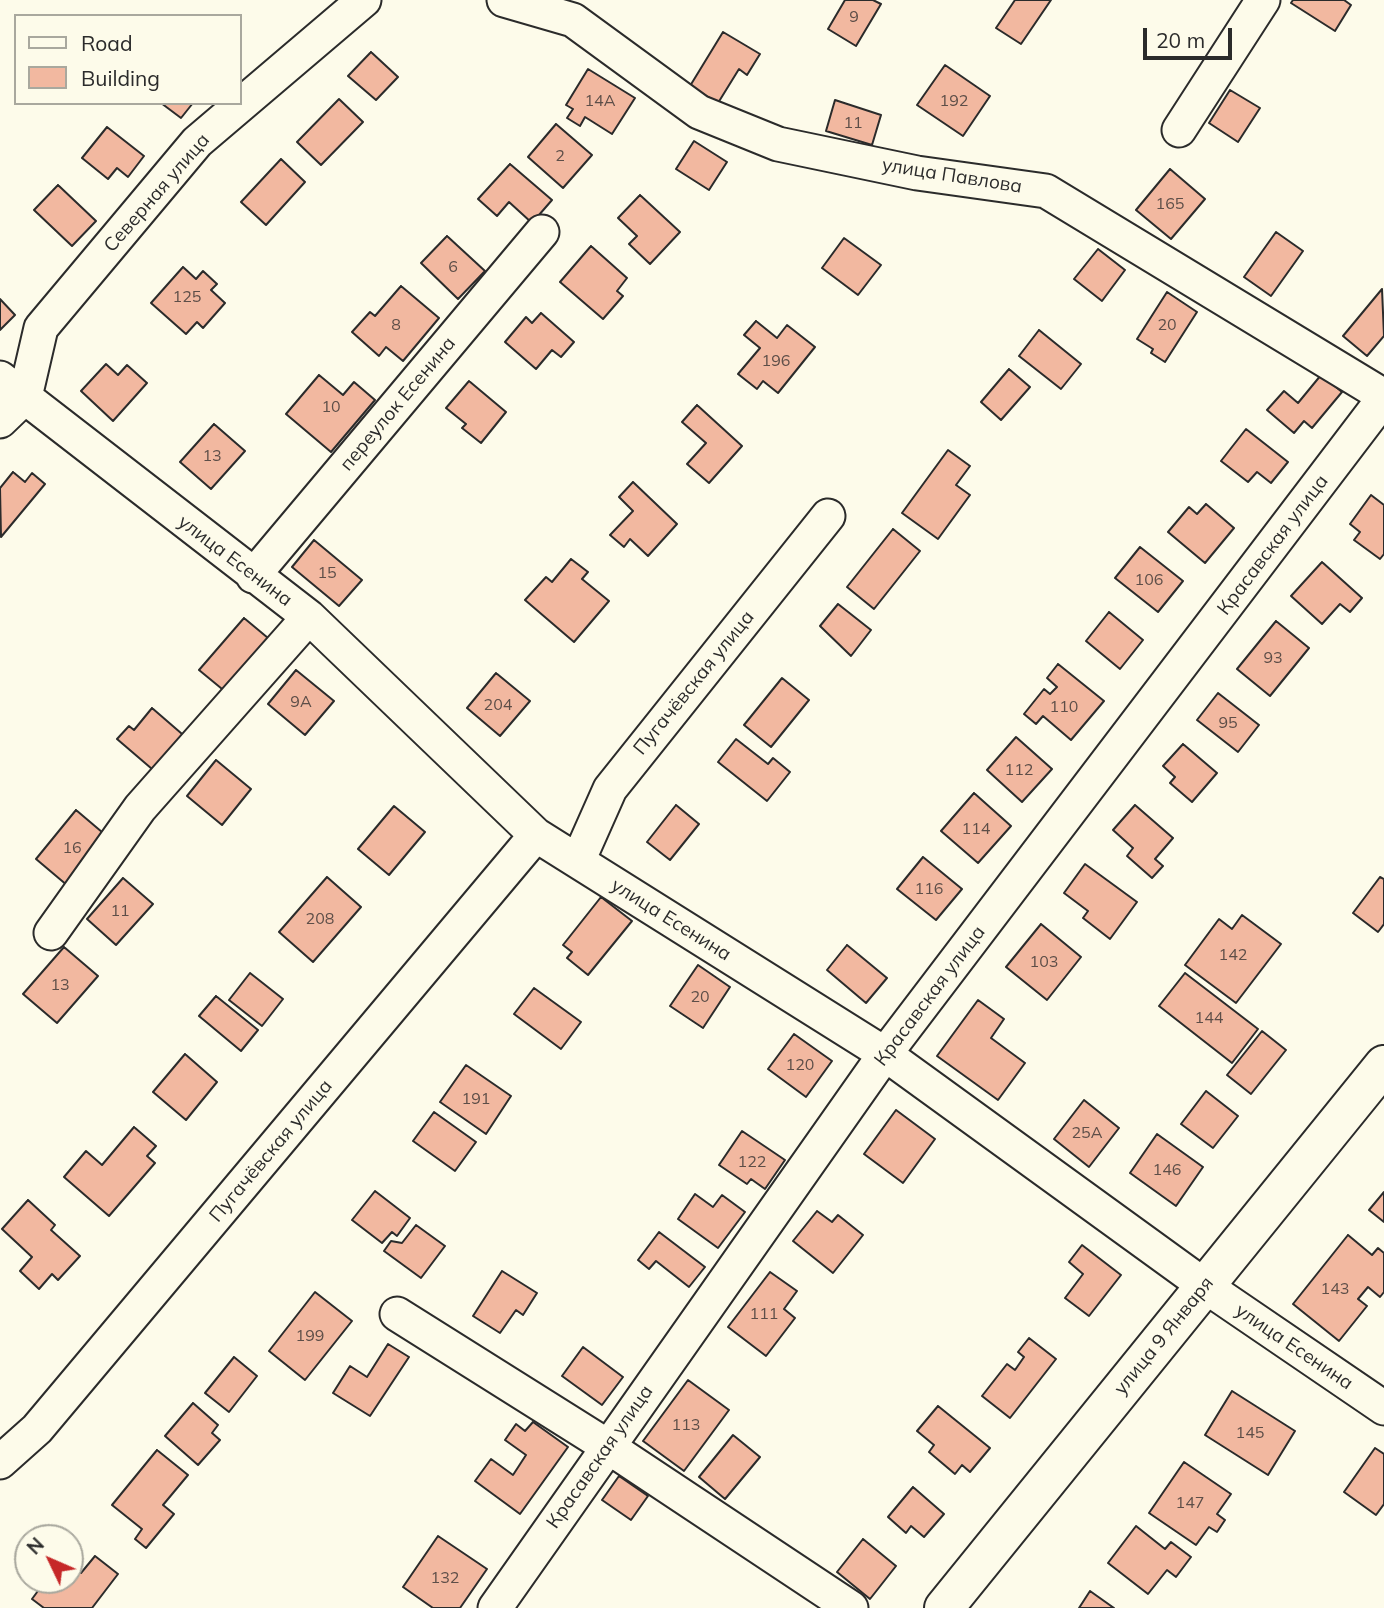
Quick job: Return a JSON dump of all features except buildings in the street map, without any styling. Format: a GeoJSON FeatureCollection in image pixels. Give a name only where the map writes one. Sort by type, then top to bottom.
{"type":"FeatureCollection","features":[{"type":"Feature","properties":{"kind":"main road","name":"улица 9 Января"},"geometry":{"type":"LineString","coordinates":[[944,1608],[1384,1065]]}},
{"type":"Feature","properties":{"kind":"street","name":"Северная улица"},"geometry":{"type":"LineString","coordinates":[[242,104],[363,0]]}},
{"type":"Feature","properties":{"kind":"street","name":"улица Павлова"},"geometry":{"type":"LineString","coordinates":[[504,0],[573,20],[699,112],[778,144],[917,173],[1046,191],[1384,397]]}},
{"type":"Feature","properties":{"kind":"street"},"geometry":{"type":"LineString","coordinates":[[1178,130],[1263,0]]}},
{"type":"Feature","properties":{"kind":"street","name":"Северная улица"},"geometry":{"type":"LineString","coordinates":[[13,388],[41,328],[197,142],[240,105]]}},
{"type":"Feature","properties":{"kind":"street","name":"переулок Есенина"},"geometry":{"type":"LineString","coordinates":[[253,576],[542,232]]}},
{"type":"Feature","properties":{"kind":"street"},"geometry":{"type":"LineString","coordinates":[[0,421],[13,388]]}},
{"type":"Feature","properties":{"kind":"street","name":"улица Есенина"},"geometry":{"type":"LineString","coordinates":[[13,388],[309,617],[536,835],[885,1054],[1205,1286],[1384,1408]]}},
{"type":"Feature","properties":{"kind":"street","name":"Красавская улица"},"geometry":{"type":"LineString","coordinates":[[495,1608],[885,1054],[1384,397]]}},
{"type":"Feature","properties":{"kind":"street","name":"Пугачёвская улица"},"geometry":{"type":"LineString","coordinates":[[578,861],[610,789],[828,516]]}},
{"type":"Feature","properties":{"kind":"street"},"geometry":{"type":"LineString","coordinates":[[51,933],[140,808],[309,617]]}},
{"type":"Feature","properties":{"kind":"street","name":"Пугачёвская улица"},"geometry":{"type":"LineString","coordinates":[[0,1462],[37,1429],[536,835]]}},
{"type":"Feature","properties":{"kind":"street"},"geometry":{"type":"LineString","coordinates":[[397,1314],[607,1446],[851,1608]]}}]}
